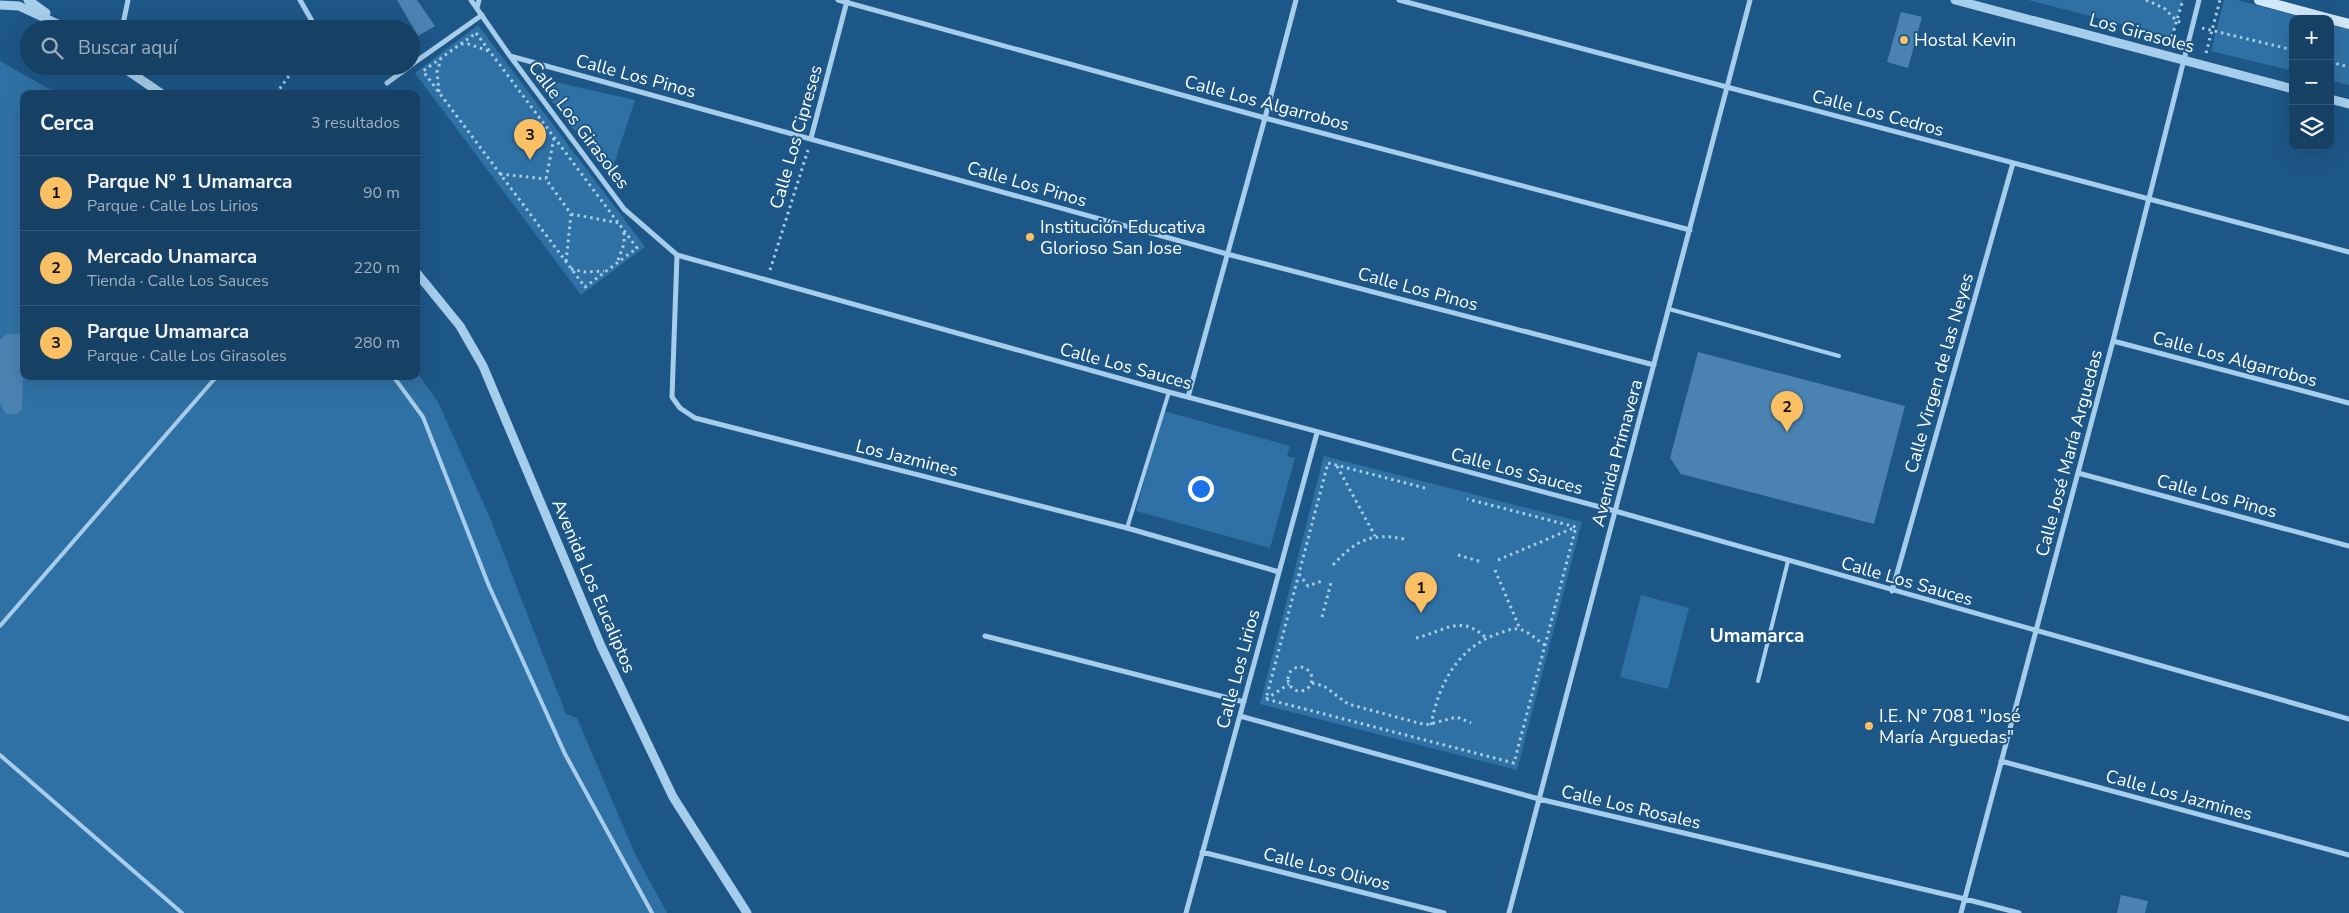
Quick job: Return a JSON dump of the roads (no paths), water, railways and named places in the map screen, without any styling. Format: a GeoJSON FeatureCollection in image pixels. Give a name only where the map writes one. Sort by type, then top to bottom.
{"type":"FeatureCollection","features":[{"type":"Feature","properties":{"kind":"main road"},"geometry":{"type":"LineString","coordinates":[[2258,0],[2315,15]]}},
{"type":"Feature","properties":{"kind":"main road"},"geometry":{"type":"LineString","coordinates":[[2334,20],[2349,24]]}},
{"type":"Feature","properties":{"kind":"street"},"geometry":{"type":"LineString","coordinates":[[28,0],[55,20]]}},
{"type":"Feature","properties":{"kind":"street"},"geometry":{"type":"LineString","coordinates":[[124,20],[128,0]]}},
{"type":"Feature","properties":{"kind":"street"},"geometry":{"type":"LineString","coordinates":[[300,0],[311,20]]}},
{"type":"Feature","properties":{"kind":"street","name":"Calle Los Girasoles"},"geometry":{"type":"LineString","coordinates":[[471,0],[624,210],[677,255]]}},
{"type":"Feature","properties":{"kind":"street"},"geometry":{"type":"LineString","coordinates":[[477,8],[479,0]]}},
{"type":"Feature","properties":{"kind":"street","name":"Calle Los Algarrobos"},"geometry":{"type":"LineString","coordinates":[[838,0],[1266,118],[1690,230]]}},
{"type":"Feature","properties":{"kind":"street"},"geometry":{"type":"LineString","coordinates":[[1188,397],[1266,118],[1296,0]]}},
{"type":"Feature","properties":{"kind":"street","name":"Calle Los Cedros"},"geometry":{"type":"LineString","coordinates":[[1399,0],[2349,252]]}},
{"type":"Feature","properties":{"kind":"street","name":"Avenida Primavera"},"geometry":{"type":"LineString","coordinates":[[1510,913],[1750,0]]}},
{"type":"Feature","properties":{"kind":"street","name":"Los Girasoles"},"geometry":{"type":"LineString","coordinates":[[1955,0],[2289,88]]}},
{"type":"Feature","properties":{"kind":"street","name":"Calle José María Arguedas"},"geometry":{"type":"LineString","coordinates":[[1961,913],[2114,341],[2183,60],[2200,0]]}},
{"type":"Feature","properties":{"kind":"street","name":"Calle Los Cipreses"},"geometry":{"type":"LineString","coordinates":[[811,138],[847,1]]}},
{"type":"Feature","properties":{"kind":"street"},"geometry":{"type":"LineString","coordinates":[[0,5],[19,6],[49,20]]}},
{"type":"Feature","properties":{"kind":"street"},"geometry":{"type":"LineString","coordinates":[[420,60],[482,15]]}},
{"type":"Feature","properties":{"kind":"street","name":"Calle Los Pinos"},"geometry":{"type":"LineString","coordinates":[[510,56],[1228,254],[1654,365]]}},
{"type":"Feature","properties":{"kind":"street"},"geometry":{"type":"LineString","coordinates":[[135,75],[156,90]]}},
{"type":"Feature","properties":{"kind":"street"},"geometry":{"type":"LineString","coordinates":[[387,83],[398,75]]}},
{"type":"Feature","properties":{"kind":"street"},"geometry":{"type":"LineString","coordinates":[[2334,100],[2349,104]]}},
{"type":"Feature","properties":{"kind":"street","name":"Calle Virgen de las Neyes"},"geometry":{"type":"LineString","coordinates":[[1892,591],[2013,163]]}},
{"type":"Feature","properties":{"kind":"street","name":"Calle Los Sauces"},"geometry":{"type":"LineString","coordinates":[[677,255],[1317,433],[1615,511],[2349,719]]}},
{"type":"Feature","properties":{"kind":"street","name":"Los Jazmines"},"geometry":{"type":"LineString","coordinates":[[677,255],[672,396],[680,408],[695,418],[1127,528],[1279,572]]}},
{"type":"Feature","properties":{"kind":"street","name":"Avenida Los Eucaliptos"},"geometry":{"type":"LineString","coordinates":[[420,277],[460,326],[482,366],[601,646],[673,797],[747,913]]}},
{"type":"Feature","properties":{"kind":"street","name":"Calle Los Algarrobos"},"geometry":{"type":"LineString","coordinates":[[2114,341],[2349,403]]}},
{"type":"Feature","properties":{"kind":"street","name":"Calle Los Lirios"},"geometry":{"type":"LineString","coordinates":[[1186,913],[1317,433]]}},
{"type":"Feature","properties":{"kind":"street","name":"Calle Los Pinos"},"geometry":{"type":"LineString","coordinates":[[2078,473],[2349,546]]}},
{"type":"Feature","properties":{"kind":"street"},"geometry":{"type":"LineString","coordinates":[[985,636],[1244,702]]}},
{"type":"Feature","properties":{"kind":"street","name":"Calle Los Rosales"},"geometry":{"type":"LineString","coordinates":[[1240,716],[1539,799],[2019,913]]}},
{"type":"Feature","properties":{"kind":"street","name":"Calle Los Jazmines"},"geometry":{"type":"LineString","coordinates":[[2001,761],[2349,855]]}},
{"type":"Feature","properties":{"kind":"street","name":"Calle Los Olivos"},"geometry":{"type":"LineString","coordinates":[[1202,852],[1444,913]]}},
{"type":"Feature","properties":{"kind":"lane"},"geometry":{"type":"LineString","coordinates":[[1669,309],[1839,356]]}},
{"type":"Feature","properties":{"kind":"lane"},"geometry":{"type":"LineString","coordinates":[[0,626],[214,380]]}},
{"type":"Feature","properties":{"kind":"lane"},"geometry":{"type":"LineString","coordinates":[[396,380],[423,417],[489,586],[565,754],[652,913]]}},
{"type":"Feature","properties":{"kind":"lane"},"geometry":{"type":"LineString","coordinates":[[1127,528],[1169,392]]}},
{"type":"Feature","properties":{"kind":"lane"},"geometry":{"type":"LineString","coordinates":[[1758,681],[1788,561]]}},
{"type":"Feature","properties":{"kind":"lane"},"geometry":{"type":"LineString","coordinates":[[0,755],[182,913]]}},
{"type":"Feature","properties":{"kind":"place","name":"Hostal Kevin"},"geometry":{"type":"Point","coordinates":[1904,40]}},
{"type":"Feature","properties":{"kind":"place","name":"Parque Umamarca"},"geometry":{"type":"Point","coordinates":[530,160]}},
{"type":"Feature","properties":{"kind":"place","name":"Institución Educativa Glorioso San Jose"},"geometry":{"type":"Point","coordinates":[1030,237]}},
{"type":"Feature","properties":{"kind":"place","name":"Mercado Unamarca"},"geometry":{"type":"Point","coordinates":[1787,432]}},
{"type":"Feature","properties":{"kind":"place","name":"Parque N° 1 Umamarca"},"geometry":{"type":"Point","coordinates":[1421,613]}},
{"type":"Feature","properties":{"kind":"place","name":"I.E. N° 7081 \"José María Arguedas\""},"geometry":{"type":"Point","coordinates":[1869,726]}},
{"type":"Feature","properties":{"kind":"district","name":"Umamarca"},"geometry":{"type":"Point","coordinates":[1757,635]}}]}
